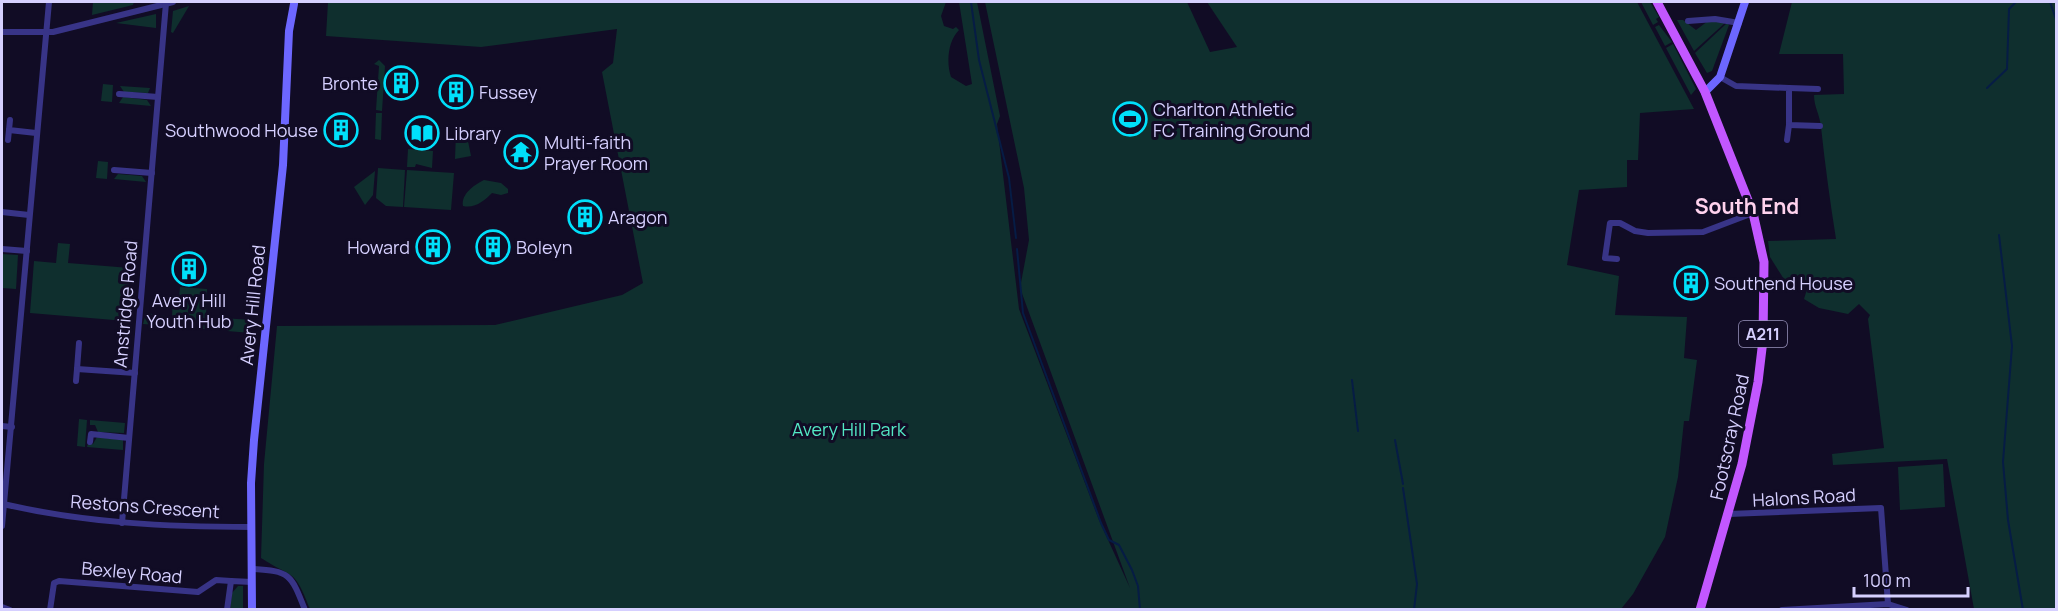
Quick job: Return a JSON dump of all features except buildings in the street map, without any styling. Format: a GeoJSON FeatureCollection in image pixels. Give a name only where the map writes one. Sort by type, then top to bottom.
{"type":"FeatureCollection","features":[{"type":"Feature","properties":{"kind":"main road"},"geometry":{"type":"LineString","coordinates":[[292,3],[304,2]]}},
{"type":"Feature","properties":{"kind":"main road","name":"Footscray Road"},"geometry":{"type":"LineString","coordinates":[[1657,2],[1705,92],[1753,213],[1764,262],[1763,340],[1747,443],[1700,609]]}},
{"type":"Feature","properties":{"kind":"main road"},"geometry":{"type":"LineString","coordinates":[[1705,92],[1720,77],[1745,2]]}},
{"type":"Feature","properties":{"kind":"main road","name":"Avery Hill Road"},"geometry":{"type":"LineString","coordinates":[[252,609],[254,440],[283,165],[292,3]]}},
{"type":"Feature","properties":{"kind":"street"},"geometry":{"type":"LineString","coordinates":[[2,526],[49,2]]}},
{"type":"Feature","properties":{"kind":"street"},"geometry":{"type":"LineString","coordinates":[[2,32],[41,30],[45,33],[173,2]]}},
{"type":"Feature","properties":{"kind":"street","name":"Anstridge Road"},"geometry":{"type":"LineString","coordinates":[[122,523],[166,3]]}},
{"type":"Feature","properties":{"kind":"street"},"geometry":{"type":"LineString","coordinates":[[1688,21],[1723,19],[1739,23]]}},
{"type":"Feature","properties":{"kind":"street"},"geometry":{"type":"LineString","coordinates":[[1720,77],[1736,86],[1818,89]]}},
{"type":"Feature","properties":{"kind":"street"},"geometry":{"type":"LineString","coordinates":[[1787,140],[1789,88]]}},
{"type":"Feature","properties":{"kind":"street"},"geometry":{"type":"LineString","coordinates":[[119,94],[158,97]]}},
{"type":"Feature","properties":{"kind":"street"},"geometry":{"type":"LineString","coordinates":[[8,140],[10,120]]}},
{"type":"Feature","properties":{"kind":"street"},"geometry":{"type":"LineString","coordinates":[[1789,125],[1820,126]]}},
{"type":"Feature","properties":{"kind":"street"},"geometry":{"type":"LineString","coordinates":[[9,130],[36,133]]}},
{"type":"Feature","properties":{"kind":"street"},"geometry":{"type":"LineString","coordinates":[[114,170],[152,173]]}},
{"type":"Feature","properties":{"kind":"street"},"geometry":{"type":"LineString","coordinates":[[2,213],[29,215]]}},
{"type":"Feature","properties":{"kind":"street"},"geometry":{"type":"LineString","coordinates":[[1617,259],[1605,258],[1610,223],[1620,223],[1635,231],[1647,233],[1703,232],[1753,213]]}},
{"type":"Feature","properties":{"kind":"street"},"geometry":{"type":"LineString","coordinates":[[2,249],[27,251]]}},
{"type":"Feature","properties":{"kind":"street"},"geometry":{"type":"LineString","coordinates":[[76,381],[79,343]]}},
{"type":"Feature","properties":{"kind":"street"},"geometry":{"type":"LineString","coordinates":[[77,369],[135,373]]}},
{"type":"Feature","properties":{"kind":"street"},"geometry":{"type":"LineString","coordinates":[[2,426],[12,427]]}},
{"type":"Feature","properties":{"kind":"street"},"geometry":{"type":"LineString","coordinates":[[90,442],[91,431],[129,438]]}},
{"type":"Feature","properties":{"kind":"street","name":"Restons Crescent"},"geometry":{"type":"LineString","coordinates":[[3,504],[64,516],[122,523],[252,527]]}},
{"type":"Feature","properties":{"kind":"street","name":"Halons Road"},"geometry":{"type":"LineString","coordinates":[[1729,513],[1737,515],[1881,508],[1888,604]]}},
{"type":"Feature","properties":{"kind":"street"},"geometry":{"type":"LineString","coordinates":[[252,569],[278,570],[286,574],[295,584],[304,609]]}},
{"type":"Feature","properties":{"kind":"street","name":"Bexley Road"},"geometry":{"type":"LineString","coordinates":[[50,609],[54,583],[59,581],[198,592],[216,580],[252,582]]}},
{"type":"Feature","properties":{"kind":"street"},"geometry":{"type":"LineString","coordinates":[[227,609],[231,581]]}},
{"type":"Feature","properties":{"kind":"street"},"geometry":{"type":"LineString","coordinates":[[1782,609],[1888,604],[1907,609]]}},
{"type":"Feature","properties":{"kind":"street"},"geometry":{"type":"LineString","coordinates":[[2,607],[10,609]]}},
{"type":"Feature","properties":{"kind":"green space"},"geometry":{"type":"Polygon","coordinates":[[[93,2],[134,2],[133,5],[92,15],[93,2]]]}},
{"type":"Feature","properties":{"kind":"green space","name":"Avery Hill Park"},"geometry":{"type":"Polygon","coordinates":[[[328,2],[946,2],[941,16],[944,26],[953,29],[956,27],[959,30],[950,46],[949,71],[951,77],[966,86],[972,84],[959,2],[977,2],[1000,116],[997,124],[1019,309],[1099,520],[1130,588],[1020,288],[1029,240],[1024,188],[985,2],[1187,2],[1210,52],[1237,47],[1207,2],[1637,2],[1694,109],[1640,113],[1638,160],[1627,160],[1627,187],[1579,190],[1567,265],[1619,276],[1615,315],[1687,317],[1684,358],[1697,360],[1689,421],[1684,421],[1678,477],[1665,537],[1633,594],[1621,609],[310,609],[296,580],[261,558],[264,464],[277,326],[495,325],[622,295],[643,283],[602,72],[613,63],[617,29],[481,47],[326,36],[328,2]]]}},
{"type":"Feature","properties":{"kind":"green space"},"geometry":{"type":"Polygon","coordinates":[[[1641,2],[1650,2],[1659,17],[1656,19],[1658,22],[1653,25],[1641,2]]]}},
{"type":"Feature","properties":{"kind":"green space"},"geometry":{"type":"Polygon","coordinates":[[[1792,2],[2056,2],[2056,609],[1974,609],[1947,459],[1833,465],[1832,454],[1884,448],[1868,319],[1870,315],[1859,304],[1848,314],[1819,308],[1804,299],[1809,283],[1799,275],[1787,284],[1770,257],[1768,241],[1836,239],[1814,95],[1844,94],[1843,54],[1779,54],[1792,2]]]}},
{"type":"Feature","properties":{"kind":"green space"},"geometry":{"type":"Polygon","coordinates":[[[189,6],[173,33],[171,32],[173,11],[189,6]]]}},
{"type":"Feature","properties":{"kind":"green space"},"geometry":{"type":"Polygon","coordinates":[[[156,14],[156,28],[116,23],[156,14]]]}},
{"type":"Feature","properties":{"kind":"green space"},"geometry":{"type":"Polygon","coordinates":[[[1677,20],[1683,20],[1696,30],[1708,21],[1726,22],[1694,51],[1677,20]]]}},
{"type":"Feature","properties":{"kind":"green space"},"geometry":{"type":"Polygon","coordinates":[[[1727,23],[1729,25],[1712,71],[1707,73],[1695,53],[1727,23]]]}},
{"type":"Feature","properties":{"kind":"green space"},"geometry":{"type":"Polygon","coordinates":[[[1659,25],[1672,42],[1665,46],[1655,27],[1659,25]]]}},
{"type":"Feature","properties":{"kind":"green space"},"geometry":{"type":"Polygon","coordinates":[[[1673,44],[1696,89],[1691,95],[1666,48],[1673,44]]]}},
{"type":"Feature","properties":{"kind":"green space"},"geometry":{"type":"Polygon","coordinates":[[[379,60],[385,66],[382,111],[376,110],[379,66],[374,64],[379,60]]]}},
{"type":"Feature","properties":{"kind":"green space"},"geometry":{"type":"Polygon","coordinates":[[[103,84],[113,85],[112,102],[101,101],[103,84]]]}},
{"type":"Feature","properties":{"kind":"green space"},"geometry":{"type":"Polygon","coordinates":[[[120,86],[150,88],[148,93],[124,92],[120,86]]]}},
{"type":"Feature","properties":{"kind":"green space"},"geometry":{"type":"Polygon","coordinates":[[[123,97],[147,100],[151,106],[119,103],[123,97]]]}},
{"type":"Feature","properties":{"kind":"green space"},"geometry":{"type":"Polygon","coordinates":[[[376,113],[382,113],[381,140],[375,139],[376,113]]]}},
{"type":"Feature","properties":{"kind":"green space"},"geometry":{"type":"Polygon","coordinates":[[[466,131],[471,156],[455,159],[456,133],[466,131]]]}},
{"type":"Feature","properties":{"kind":"green space"},"geometry":{"type":"Polygon","coordinates":[[[408,149],[433,151],[432,168],[416,164],[415,167],[407,167],[408,149]]]}},
{"type":"Feature","properties":{"kind":"green space"},"geometry":{"type":"Polygon","coordinates":[[[98,161],[108,162],[107,179],[96,178],[98,161]]]}},
{"type":"Feature","properties":{"kind":"green space"},"geometry":{"type":"Polygon","coordinates":[[[378,168],[405,170],[403,207],[386,206],[376,198],[378,168]]]}},
{"type":"Feature","properties":{"kind":"green space"},"geometry":{"type":"Polygon","coordinates":[[[407,170],[454,173],[451,210],[404,207],[407,170]]]}},
{"type":"Feature","properties":{"kind":"green space"},"geometry":{"type":"Polygon","coordinates":[[[375,171],[373,195],[365,205],[354,187],[375,171]]]}},
{"type":"Feature","properties":{"kind":"green space"},"geometry":{"type":"Polygon","coordinates":[[[118,174],[142,176],[146,182],[114,179],[118,174]]]}},
{"type":"Feature","properties":{"kind":"green space"},"geometry":{"type":"Polygon","coordinates":[[[484,180],[501,183],[508,189],[508,193],[501,195],[492,193],[476,205],[463,206],[466,194],[472,187],[484,180]]]}},
{"type":"Feature","properties":{"kind":"green space"},"geometry":{"type":"Polygon","coordinates":[[[58,243],[70,244],[68,263],[130,268],[126,321],[30,313],[34,261],[56,263],[58,243]]]}},
{"type":"Feature","properties":{"kind":"green space"},"geometry":{"type":"Polygon","coordinates":[[[2,254],[18,255],[16,289],[2,288],[2,254]]]}},
{"type":"Feature","properties":{"kind":"green space"},"geometry":{"type":"Polygon","coordinates":[[[180,287],[207,289],[206,317],[253,320],[251,333],[143,324],[146,313],[172,317],[173,298],[179,298],[180,287]]]}},
{"type":"Feature","properties":{"kind":"green space"},"geometry":{"type":"Polygon","coordinates":[[[79,419],[87,420],[85,447],[77,446],[79,419]]]}},
{"type":"Feature","properties":{"kind":"green space"},"geometry":{"type":"Polygon","coordinates":[[[90,420],[125,423],[124,433],[98,432],[95,425],[90,425],[90,420]]]}},
{"type":"Feature","properties":{"kind":"green space"},"geometry":{"type":"Polygon","coordinates":[[[97,437],[123,440],[123,450],[87,447],[88,443],[93,444],[97,437]]]}},
{"type":"Feature","properties":{"kind":"green space"},"geometry":{"type":"Polygon","coordinates":[[[1943,464],[1945,507],[1900,510],[1898,467],[1943,464]]]}},
{"type":"Feature","properties":{"kind":"green space"},"geometry":{"type":"Polygon","coordinates":[[[238,586],[243,586],[243,609],[230,610],[232,593],[238,586]]]}},
{"type":"Feature","properties":{"kind":"waterway"},"geometry":{"type":"LineString","coordinates":[[971,2],[979,60],[1009,178],[1016,238]]}},
{"type":"Feature","properties":{"kind":"waterway"},"geometry":{"type":"LineString","coordinates":[[1987,88],[2007,69],[2009,9],[2016,2]]}},
{"type":"Feature","properties":{"kind":"waterway"},"geometry":{"type":"LineString","coordinates":[[2050,2],[2056,19]]}},
{"type":"Feature","properties":{"kind":"waterway"},"geometry":{"type":"LineString","coordinates":[[1999,235],[2012,346],[2003,462],[2008,520],[2023,610]]}},
{"type":"Feature","properties":{"kind":"waterway"},"geometry":{"type":"LineString","coordinates":[[1017,249],[1023,313],[1101,523],[1109,540],[1119,545],[1132,570],[1138,586],[1140,610]]}},
{"type":"Feature","properties":{"kind":"waterway"},"geometry":{"type":"LineString","coordinates":[[1352,380],[1358,431]]}},
{"type":"Feature","properties":{"kind":"waterway"},"geometry":{"type":"LineString","coordinates":[[1395,440],[1403,484]]}},
{"type":"Feature","properties":{"kind":"waterway"},"geometry":{"type":"LineString","coordinates":[[1403,488],[1417,584],[1414,610]]}},
{"type":"Feature","properties":{"kind":"place","name":"Bronte"},"geometry":{"type":"Point","coordinates":[401,83]}},
{"type":"Feature","properties":{"kind":"place","name":"Fussey"},"geometry":{"type":"Point","coordinates":[456,92]}},
{"type":"Feature","properties":{"kind":"place","name":"Charlton Athletic FC Training Ground"},"geometry":{"type":"Point","coordinates":[1130,119]}},
{"type":"Feature","properties":{"kind":"place","name":"Southwood House"},"geometry":{"type":"Point","coordinates":[341,130]}},
{"type":"Feature","properties":{"kind":"place","name":"Library"},"geometry":{"type":"Point","coordinates":[422,133]}},
{"type":"Feature","properties":{"kind":"place","name":"Multi-faith Prayer Room"},"geometry":{"type":"Point","coordinates":[521,152]}},
{"type":"Feature","properties":{"kind":"place","name":"Aragon"},"geometry":{"type":"Point","coordinates":[585,217]}},
{"type":"Feature","properties":{"kind":"place","name":"Howard"},"geometry":{"type":"Point","coordinates":[433,247]}},
{"type":"Feature","properties":{"kind":"place","name":"Boleyn"},"geometry":{"type":"Point","coordinates":[493,247]}},
{"type":"Feature","properties":{"kind":"place","name":"Avery Hill Youth Hub"},"geometry":{"type":"Point","coordinates":[189,269]}},
{"type":"Feature","properties":{"kind":"place","name":"Southend House"},"geometry":{"type":"Point","coordinates":[1691,283]}},
{"type":"Feature","properties":{"kind":"district","name":"South End"},"geometry":{"type":"Point","coordinates":[1747,206]}}]}
